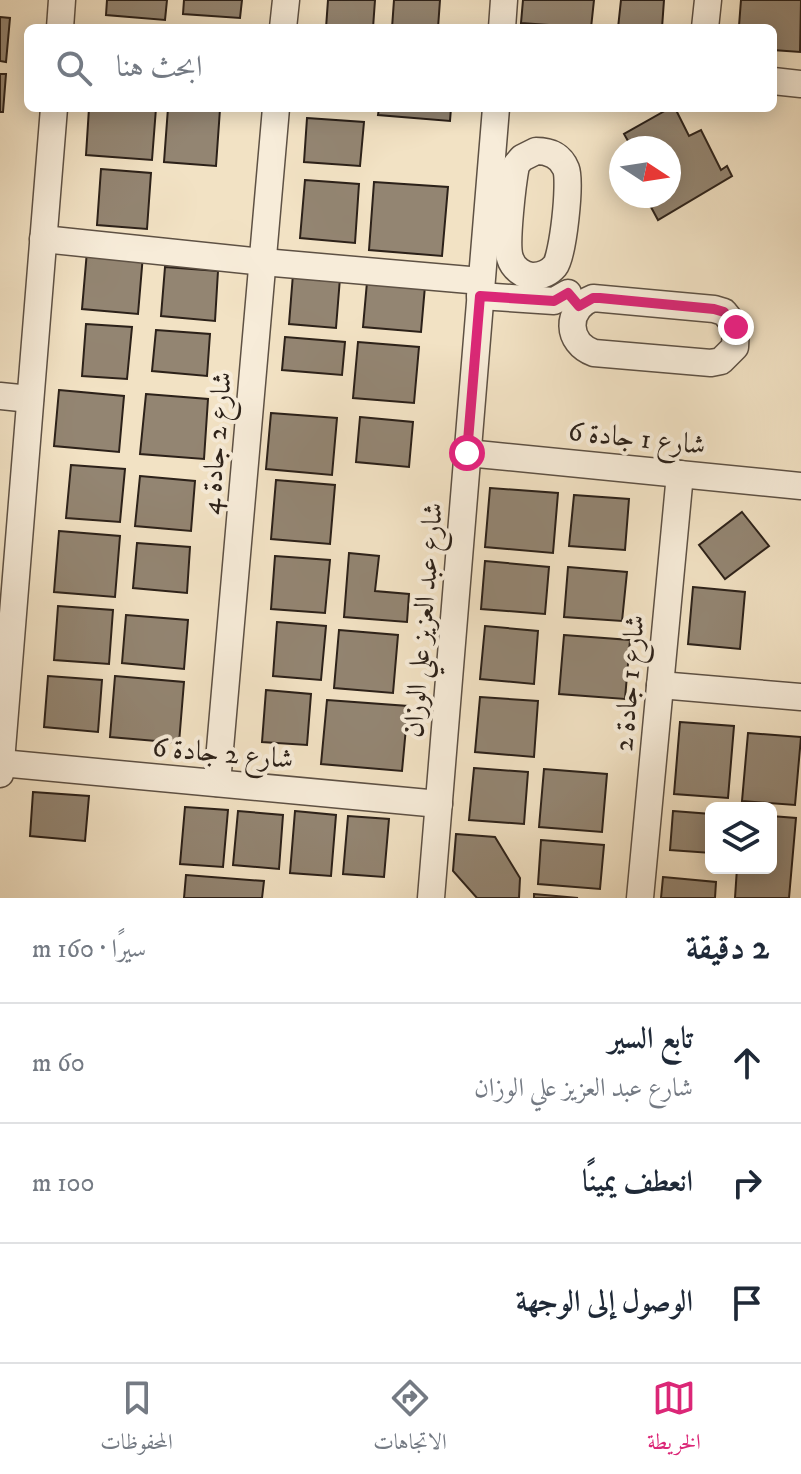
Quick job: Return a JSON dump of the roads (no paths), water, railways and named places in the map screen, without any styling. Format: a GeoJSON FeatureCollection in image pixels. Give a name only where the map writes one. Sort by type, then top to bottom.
{"type":"FeatureCollection","features":[{"type":"Feature","properties":{"kind":"street"},"geometry":{"type":"LineString","coordinates":[[60,24],[62,0]]}},
{"type":"Feature","properties":{"kind":"street"},"geometry":{"type":"LineString","coordinates":[[283,24],[286,0]]}},
{"type":"Feature","properties":{"kind":"street"},"geometry":{"type":"LineString","coordinates":[[502,24],[504,0]]}},
{"type":"Feature","properties":{"kind":"street"},"geometry":{"type":"LineString","coordinates":[[705,24],[708,0]]}},
{"type":"Feature","properties":{"kind":"street"},"geometry":{"type":"LineString","coordinates":[[777,81],[801,84]]}},
{"type":"Feature","properties":{"kind":"street"},"geometry":{"type":"LineString","coordinates":[[0,774],[54,112]]}},
{"type":"Feature","properties":{"kind":"street","name":"شارع 2 جادة 4"},"geometry":{"type":"LineString","coordinates":[[217,783],[276,112]]}},
{"type":"Feature","properties":{"kind":"street","name":"شارع عبد العزيز علي الوزان"},"geometry":{"type":"LineString","coordinates":[[431,898],[496,112]]}},
{"type":"Feature","properties":{"kind":"street"},"geometry":{"type":"LineString","coordinates":[[492,147],[536,151],[553,154],[560,158],[568,177],[561,251],[551,270],[535,276],[526,275],[513,265],[509,257],[515,170],[522,158],[536,151]]}},
{"type":"Feature","properties":{"kind":"street"},"geometry":{"type":"LineString","coordinates":[[43,239],[481,288],[554,301],[574,300],[593,298],[600,298],[714,309],[732,318],[738,337],[729,355],[711,363],[594,353],[579,345],[574,338],[574,300],[551,270]]}},
{"type":"Feature","properties":{"kind":"street"},"geometry":{"type":"LineString","coordinates":[[0,396],[30,399]]}},
{"type":"Feature","properties":{"kind":"street","name":"شارع 1 جادة 6"},"geometry":{"type":"LineString","coordinates":[[467,453],[801,486]]}},
{"type":"Feature","properties":{"kind":"street","name":"شارع 1 جادة 2"},"geometry":{"type":"LineString","coordinates":[[640,898],[680,474]]}},
{"type":"Feature","properties":{"kind":"street"},"geometry":{"type":"LineString","coordinates":[[660,685],[801,697]]}},
{"type":"Feature","properties":{"kind":"street","name":"شارع 2 جادة 6"},"geometry":{"type":"LineString","coordinates":[[1,763],[439,804]]}}]}
